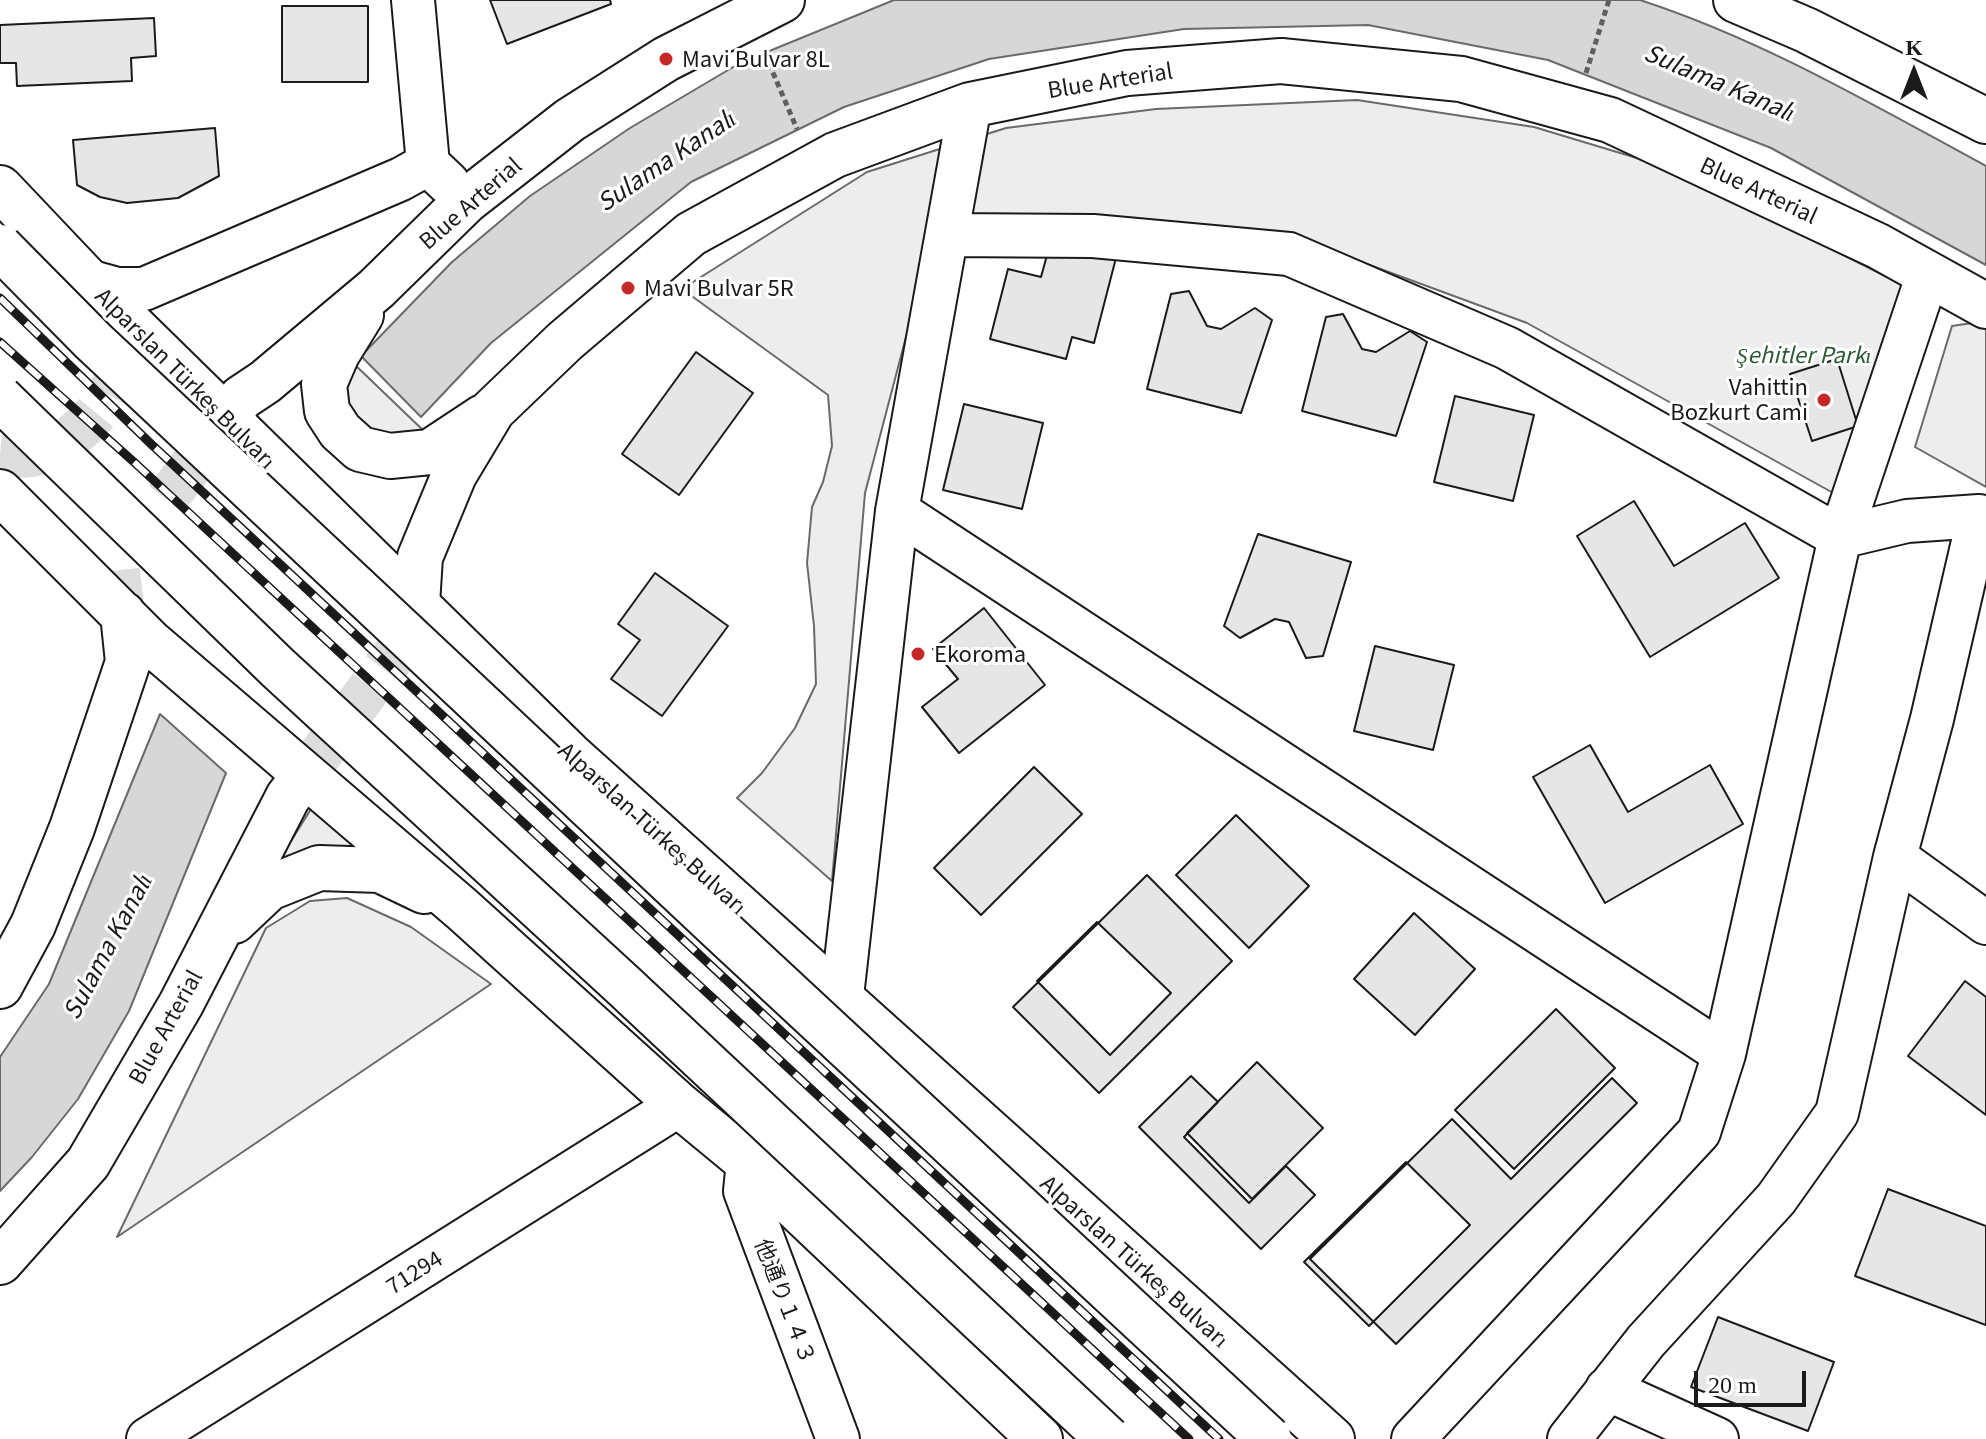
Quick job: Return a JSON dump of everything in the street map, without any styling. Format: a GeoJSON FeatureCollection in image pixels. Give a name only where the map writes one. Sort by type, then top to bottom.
{"type":"FeatureCollection","features":[{"type":"Feature","properties":{"kind":"main road","name":"Blue Arterial"},"geometry":{"type":"LineString","coordinates":[[227,418],[241,398],[265,382],[376,289],[466,201],[570,120],[666,59],[782,0]]}},
{"type":"Feature","properties":{"kind":"main road"},"geometry":{"type":"LineString","coordinates":[[1736,0],[1806,30],[1986,121]]}},
{"type":"Feature","properties":{"kind":"main road","name":"Blue Arterial"},"geometry":{"type":"LineString","coordinates":[[417,604],[420,557],[454,475],[493,410],[565,341],[691,234],[835,155],[970,105],[1127,73],[1281,61],[1461,79],[1610,120],[1878,246],[1986,306]]}},
{"type":"Feature","properties":{"kind":"main road","name":"Alparslan Türkeş Bulvarı"},"geometry":{"type":"LineString","coordinates":[[0,188],[88,281],[569,754],[1332,1439]]}},
{"type":"Feature","properties":{"kind":"main road","name":"Alparslan Türkeş Bulvarı"},"geometry":{"type":"LineString","coordinates":[[0,247],[93,341],[1269,1439]]}},
{"type":"Feature","properties":{"kind":"main road"},"geometry":{"type":"LineString","coordinates":[[376,289],[324,381],[327,411],[340,431],[360,449],[390,456],[430,452],[493,410]]}},
{"type":"Feature","properties":{"kind":"main road"},"geometry":{"type":"LineString","coordinates":[[0,398],[278,668],[1108,1439]]}},
{"type":"Feature","properties":{"kind":"main road"},"geometry":{"type":"LineString","coordinates":[[0,492],[150,642],[462,909],[679,1105],[748,1162],[1040,1439]]}},
{"type":"Feature","properties":{"kind":"main road"},"geometry":{"type":"LineString","coordinates":[[0,986],[33,925],[72,828],[128,662],[123,614]]}},
{"type":"Feature","properties":{"kind":"main road","name":"Blue Arterial"},"geometry":{"type":"LineString","coordinates":[[0,1262],[88,1163],[181,1004],[288,797],[305,775]]}},
{"type":"Feature","properties":{"kind":"main road"},"geometry":{"type":"LineString","coordinates":[[212,943],[269,888],[319,868],[380,870],[462,909]]}},
{"type":"Feature","properties":{"kind":"street"},"geometry":{"type":"LineString","coordinates":[[413,0],[428,164],[466,201]]}},
{"type":"Feature","properties":{"kind":"street"},"geometry":{"type":"LineString","coordinates":[[842,996],[897,511],[970,105]]}},
{"type":"Feature","properties":{"kind":"street"},"geometry":{"type":"LineString","coordinates":[[88,281],[117,289],[144,289],[401,179],[428,164]]}},
{"type":"Feature","properties":{"kind":"street"},"geometry":{"type":"LineString","coordinates":[[948,235],[1093,236],[1289,254],[1507,348],[1840,537],[1907,521],[1982,518],[1895,857],[1837,1113],[1776,1199],[1646,1341],[1569,1439]]}},
{"type":"Feature","properties":{"kind":"street"},"geometry":{"type":"LineString","coordinates":[[1413,1439],[1699,1132],[1724,1054],[1840,537],[1928,274]]}},
{"type":"Feature","properties":{"kind":"street"},"geometry":{"type":"LineString","coordinates":[[897,511],[1724,1054]]}},
{"type":"Feature","properties":{"kind":"street"},"geometry":{"type":"LineString","coordinates":[[1895,857],[1986,923]]}},
{"type":"Feature","properties":{"kind":"street","name":"71294"},"geometry":{"type":"LineString","coordinates":[[148,1439],[679,1105]]}},
{"type":"Feature","properties":{"kind":"street","name":"他通り１４３"},"geometry":{"type":"LineString","coordinates":[[748,1162],[745,1191],[838,1439]]}},
{"type":"Feature","properties":{"kind":"street"},"geometry":{"type":"LineString","coordinates":[[1607,1389],[1717,1439]]}},
{"type":"Feature","properties":{"kind":"path"},"geometry":{"type":"LineString","coordinates":[[1582,85],[1609,0]]}},
{"type":"Feature","properties":{"kind":"path"},"geometry":{"type":"LineString","coordinates":[[764,51],[798,132]]}},
{"type":"Feature","properties":{"kind":"green space","name":"Şehitler Parkı"},"geometry":{"type":"Polygon","coordinates":[[[1357,100],[1534,127],[1670,168],[1933,300],[1871,514],[1527,323],[1302,240],[1036,214],[932,238],[865,493],[832,881],[737,798],[762,773],[795,728],[816,684],[807,563],[812,507],[823,482],[832,446],[828,395],[682,289],[867,172],[1006,128],[1156,109],[1357,100]]]}},
{"type":"Feature","properties":{"kind":"green space"},"geometry":{"type":"Polygon","coordinates":[[[1979,322],[1986,326],[1986,487],[1915,447],[1952,326],[1979,322]]]}},
{"type":"Feature","properties":{"kind":"green space"},"geometry":{"type":"Polygon","coordinates":[[[352,362],[426,433],[394,439],[356,423],[347,406],[343,384],[352,362]]]}},
{"type":"Feature","properties":{"kind":"green space"},"geometry":{"type":"Polygon","coordinates":[[[311,809],[376,861],[276,865],[311,809]]]}},
{"type":"Feature","properties":{"kind":"green space"},"geometry":{"type":"Polygon","coordinates":[[[347,898],[411,927],[491,984],[117,1237],[266,928],[310,901],[347,898]]]}},
{"type":"Feature","properties":{"kind":"water","name":"Sulama Kanalı"},"geometry":{"type":"Polygon","coordinates":[[[894,0],[1640,0],[1774,54],[1986,166],[1986,265],[1771,148],[1548,60],[1368,25],[1184,29],[989,59],[844,107],[691,182],[491,343],[421,417],[361,356],[452,262],[530,196],[630,128],[740,63],[894,0]]]}},
{"type":"Feature","properties":{"kind":"water","name":"Sulama Kanalı"},"geometry":{"type":"Polygon","coordinates":[[[160,714],[226,773],[129,1011],[78,1099],[32,1157],[0,1191],[0,1057],[49,984],[160,714]]]}},
{"type":"Feature","properties":{"kind":"building"},"geometry":{"type":"Polygon","coordinates":[[[490,0],[610,0],[611,4],[507,44],[490,0]]]}},
{"type":"Feature","properties":{"kind":"building"},"geometry":{"type":"Polygon","coordinates":[[[282,6],[368,6],[368,82],[282,82],[282,6]]]}},
{"type":"Feature","properties":{"kind":"building"},"geometry":{"type":"Polygon","coordinates":[[[154,18],[156,56],[131,58],[132,81],[17,86],[16,63],[0,63],[0,25],[154,18]]]}},
{"type":"Feature","properties":{"kind":"building"},"geometry":{"type":"Polygon","coordinates":[[[215,128],[219,176],[178,198],[127,203],[100,197],[77,185],[73,140],[215,128]]]}},
{"type":"Feature","properties":{"kind":"building"},"geometry":{"type":"Polygon","coordinates":[[[1052,237],[1117,254],[1094,343],[1072,337],[1066,359],[990,339],[1008,269],[1041,277],[1052,237]]]}},
{"type":"Feature","properties":{"kind":"building"},"geometry":{"type":"Polygon","coordinates":[[[1189,291],[1207,326],[1221,329],[1255,308],[1272,320],[1241,413],[1147,389],[1171,294],[1189,291]]]}},
{"type":"Feature","properties":{"kind":"building"},"geometry":{"type":"Polygon","coordinates":[[[1343,314],[1362,349],[1376,352],[1410,331],[1427,342],[1396,436],[1302,411],[1326,317],[1343,314]]]}},
{"type":"Feature","properties":{"kind":"building"},"geometry":{"type":"Polygon","coordinates":[[[696,352],[753,393],[679,495],[622,454],[696,352]]]}},
{"type":"Feature","properties":{"kind":"building","name":"Vahittin Bozkurt Cami"},"geometry":{"type":"Polygon","coordinates":[[[1837,359],[1858,426],[1812,441],[1790,374],[1837,359]]]}},
{"type":"Feature","properties":{"kind":"building"},"geometry":{"type":"Polygon","coordinates":[[[1455,396],[1534,415],[1513,501],[1434,482],[1455,396]]]}},
{"type":"Feature","properties":{"kind":"building"},"geometry":{"type":"Polygon","coordinates":[[[964,404],[1043,423],[1022,509],[943,490],[964,404]]]}},
{"type":"Feature","properties":{"kind":"building"},"geometry":{"type":"Polygon","coordinates":[[[1634,501],[1674,566],[1745,523],[1779,578],[1650,657],[1577,536],[1634,501]]]}},
{"type":"Feature","properties":{"kind":"building"},"geometry":{"type":"Polygon","coordinates":[[[1258,534],[1351,562],[1323,656],[1306,658],[1289,622],[1275,619],[1240,638],[1224,626],[1258,534]]]}},
{"type":"Feature","properties":{"kind":"building"},"geometry":{"type":"Polygon","coordinates":[[[655,573],[728,626],[662,716],[611,679],[640,640],[618,624],[655,573]]]}},
{"type":"Feature","properties":{"kind":"building"},"geometry":{"type":"Polygon","coordinates":[[[984,608],[1045,685],[959,753],[922,707],[958,679],[933,649],[984,608]]]}},
{"type":"Feature","properties":{"kind":"building"},"geometry":{"type":"Polygon","coordinates":[[[1375,646],[1454,665],[1433,750],[1354,731],[1375,646]]]}},
{"type":"Feature","properties":{"kind":"building"},"geometry":{"type":"Polygon","coordinates":[[[1590,745],[1628,812],[1710,765],[1743,824],[1605,903],[1533,777],[1590,745]]]}},
{"type":"Feature","properties":{"kind":"building"},"geometry":{"type":"Polygon","coordinates":[[[1034,767],[1082,814],[981,915],[934,868],[1034,767]]]}},
{"type":"Feature","properties":{"kind":"building"},"geometry":{"type":"Polygon","coordinates":[[[1236,815],[1309,886],[1249,948],[1176,875],[1236,815]]]}},
{"type":"Feature","properties":{"kind":"building"},"geometry":{"type":"Polygon","coordinates":[[[1147,875],[1232,961],[1099,1093],[1013,1007],[1147,875]]]}},
{"type":"Feature","properties":{"kind":"building"},"geometry":{"type":"Polygon","coordinates":[[[1414,913],[1475,969],[1415,1035],[1354,979],[1414,913]]]}},
{"type":"Feature","properties":{"kind":"building"},"geometry":{"type":"Polygon","coordinates":[[[1097,922],[1171,993],[1110,1055],[1037,981],[1097,922]]]}},
{"type":"Feature","properties":{"kind":"building"},"geometry":{"type":"Polygon","coordinates":[[[1965,981],[1986,997],[1986,1115],[1908,1056],[1965,981]]]}},
{"type":"Feature","properties":{"kind":"building"},"geometry":{"type":"Polygon","coordinates":[[[1556,1009],[1615,1068],[1514,1169],[1455,1110],[1556,1009]]]}},
{"type":"Feature","properties":{"kind":"building"},"geometry":{"type":"Polygon","coordinates":[[[1257,1062],[1323,1128],[1252,1199],[1187,1133],[1257,1062]]]}},
{"type":"Feature","properties":{"kind":"building"},"geometry":{"type":"Polygon","coordinates":[[[1191,1076],[1218,1102],[1184,1137],[1249,1203],[1286,1166],[1315,1195],[1261,1249],[1139,1127],[1191,1076]]]}},
{"type":"Feature","properties":{"kind":"building"},"geometry":{"type":"Polygon","coordinates":[[[1612,1078],[1637,1103],[1396,1344],[1310,1259],[1452,1119],[1511,1179],[1612,1078]]]}},
{"type":"Feature","properties":{"kind":"building"},"geometry":{"type":"Polygon","coordinates":[[[1406,1162],[1470,1225],[1369,1326],[1304,1262],[1406,1162]]]}},
{"type":"Feature","properties":{"kind":"building"},"geometry":{"type":"Polygon","coordinates":[[[1888,1189],[1986,1226],[1986,1325],[1855,1276],[1888,1189]]]}},
{"type":"Feature","properties":{"kind":"building"},"geometry":{"type":"Polygon","coordinates":[[[1718,1317],[1834,1362],[1808,1431],[1691,1387],[1718,1317]]]}},
{"type":"Feature","properties":{"kind":"tunnel"},"geometry":{"type":"LineString","coordinates":[[0,454],[28,456],[48,450],[78,432],[91,419],[103,405],[118,373],[120,353],[115,331]]}},
{"type":"Feature","properties":{"kind":"tunnel"},"geometry":{"type":"LineString","coordinates":[[123,614],[117,565],[227,418]]}},
{"type":"Feature","properties":{"kind":"tunnel"},"geometry":{"type":"LineString","coordinates":[[305,775],[415,627],[417,604]]}},
{"type":"Feature","properties":{"kind":"railway"},"geometry":{"type":"LineString","coordinates":[[0,298],[150,443],[1219,1439]]}},
{"type":"Feature","properties":{"kind":"railway"},"geometry":{"type":"LineString","coordinates":[[0,342],[135,463],[1189,1439]]}},
{"type":"Feature","properties":{"kind":"place","name":"Mavi Bulvar 8L"},"geometry":{"type":"Point","coordinates":[666,59]}},
{"type":"Feature","properties":{"kind":"place","name":"Mavi Bulvar 5R"},"geometry":{"type":"Point","coordinates":[628,288]}},
{"type":"Feature","properties":{"kind":"place","name":"Vahittin Bozkurt Cami"},"geometry":{"type":"Point","coordinates":[1824,400]}},
{"type":"Feature","properties":{"kind":"place","name":"Ekoroma"},"geometry":{"type":"Point","coordinates":[918,654]}}]}
